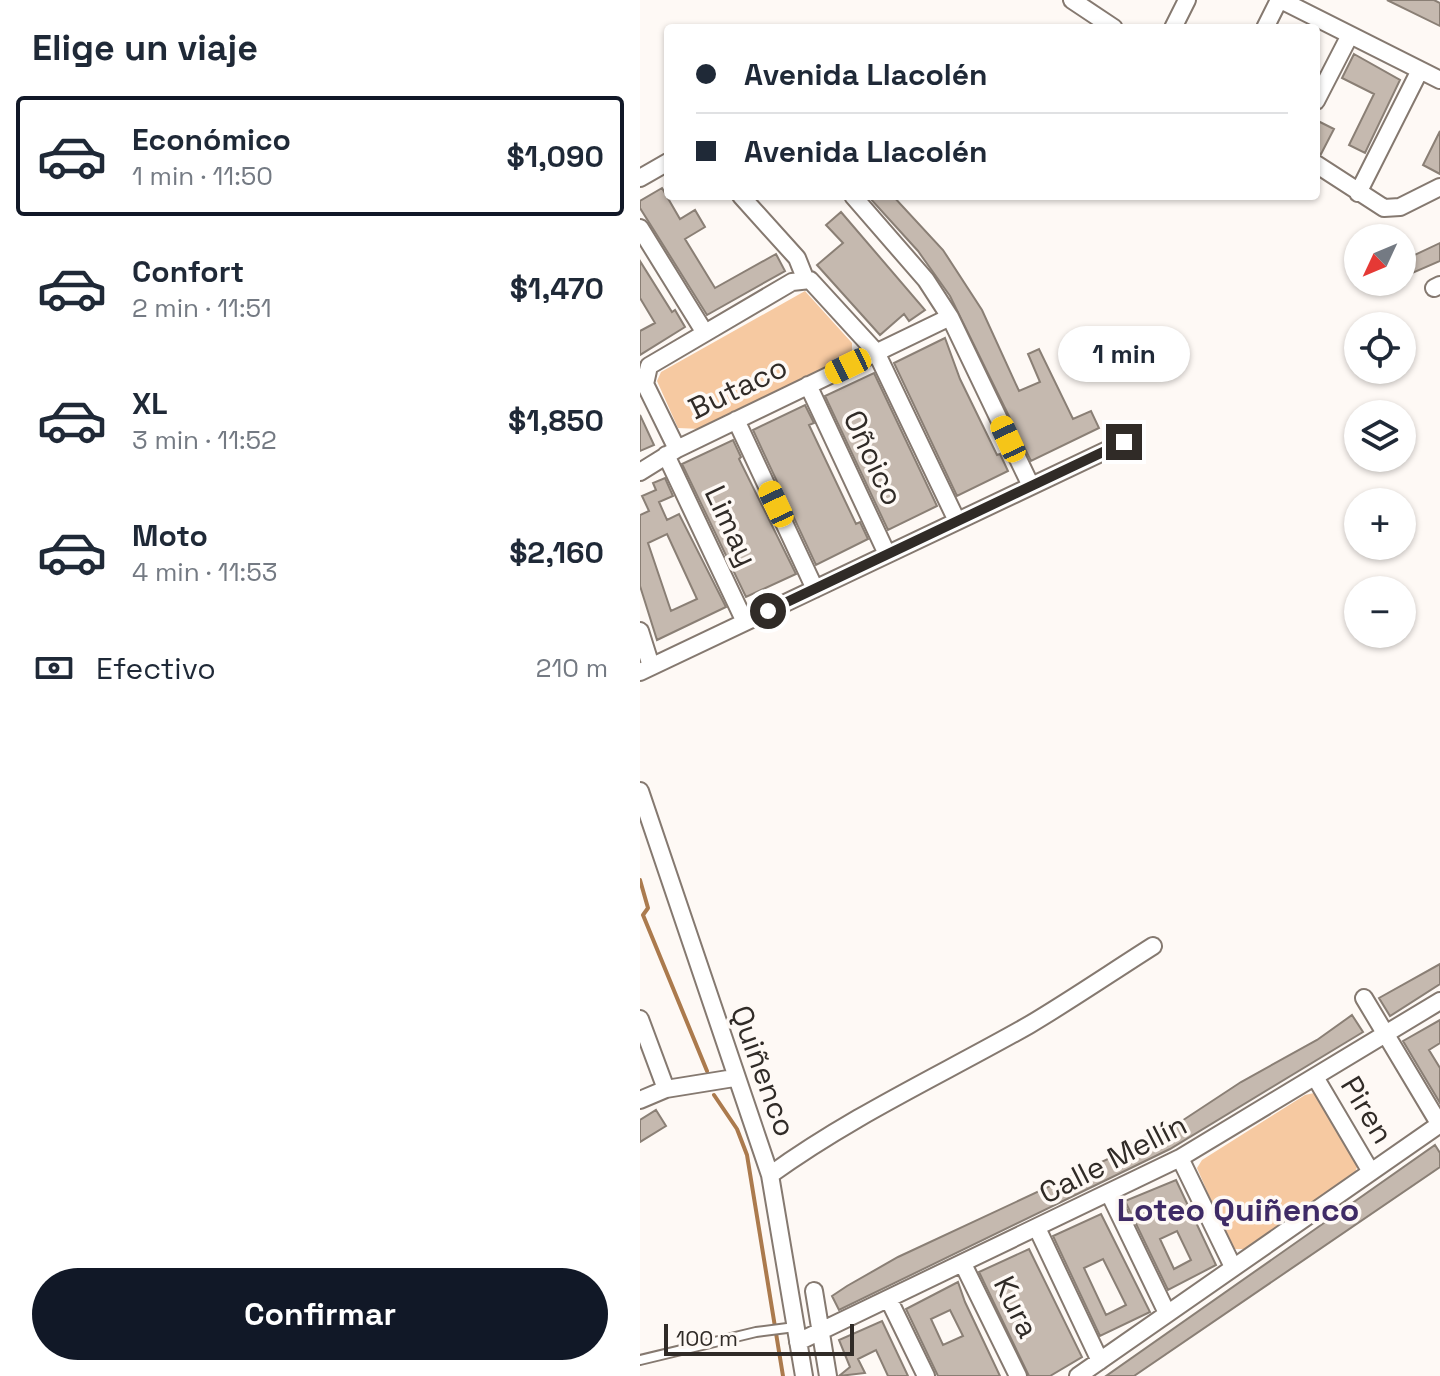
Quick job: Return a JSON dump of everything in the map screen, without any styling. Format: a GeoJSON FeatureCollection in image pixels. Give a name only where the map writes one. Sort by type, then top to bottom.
{"type":"FeatureCollection","features":[{"type":"Feature","properties":{"kind":"street"},"geometry":{"type":"LineString","coordinates":[[1072,0],[1098,8],[1111,24]]}},
{"type":"Feature","properties":{"kind":"street"},"geometry":{"type":"LineString","coordinates":[[1175,24],[1187,0]]}},
{"type":"Feature","properties":{"kind":"street"},"geometry":{"type":"LineString","coordinates":[[1267,24],[1280,0],[1440,80]]}},
{"type":"Feature","properties":{"kind":"street"},"geometry":{"type":"LineString","coordinates":[[1320,93],[1350,35]]}},
{"type":"Feature","properties":{"kind":"street"},"geometry":{"type":"LineString","coordinates":[[1358,193],[1420,70]]}},
{"type":"Feature","properties":{"kind":"street"},"geometry":{"type":"LineString","coordinates":[[640,178],[664,164]]}},
{"type":"Feature","properties":{"kind":"street"},"geometry":{"type":"LineString","coordinates":[[1320,167],[1358,193],[1389,209],[1440,187]]}},
{"type":"Feature","properties":{"kind":"street"},"geometry":{"type":"LineString","coordinates":[[745,200],[797,258],[805,278],[819,286],[876,352],[957,521]]}},
{"type":"Feature","properties":{"kind":"street"},"geometry":{"type":"LineString","coordinates":[[856,200],[926,280],[950,317],[1031,486]]}},
{"type":"Feature","properties":{"kind":"street"},"geometry":{"type":"LineString","coordinates":[[640,228],[705,333]]}},
{"type":"Feature","properties":{"kind":"street"},"geometry":{"type":"LineString","coordinates":[[642,374],[653,363],[792,282],[805,278]]}},
{"type":"Feature","properties":{"kind":"street","name":"Butaco"},"geometry":{"type":"LineString","coordinates":[[640,472],[736,420],[950,317]]}},
{"type":"Feature","properties":{"kind":"street","name":"Limay"},"geometry":{"type":"LineString","coordinates":[[642,374],[745,622]]}},
{"type":"Feature","properties":{"kind":"street","name":"Oñoico"},"geometry":{"type":"LineString","coordinates":[[808,385],[887,554]]}},
{"type":"Feature","properties":{"kind":"street"},"geometry":{"type":"LineString","coordinates":[[736,420],[815,589]]}},
{"type":"Feature","properties":{"kind":"street"},"geometry":{"type":"LineString","coordinates":[[640,631],[646,669],[1124,442]]}},
{"type":"Feature","properties":{"kind":"street","name":"Quiñenco"},"geometry":{"type":"LineString","coordinates":[[640,791],[734,1078],[770,1175],[793,1333],[804,1376]]}},
{"type":"Feature","properties":{"kind":"street"},"geometry":{"type":"LineString","coordinates":[[770,1175],[819,1139],[904,1089],[1029,1025],[1153,946]]}},
{"type":"Feature","properties":{"kind":"street"},"geometry":{"type":"LineString","coordinates":[[1078,1376],[1440,1125],[1364,998]]}},
{"type":"Feature","properties":{"kind":"street","name":"Calle Mellín"},"geometry":{"type":"LineString","coordinates":[[793,1333],[821,1333],[1180,1158],[1440,1001]]}},
{"type":"Feature","properties":{"kind":"street"},"geometry":{"type":"LineString","coordinates":[[640,1019],[666,1089]]}},
{"type":"Feature","properties":{"kind":"street","name":"Piren"},"geometry":{"type":"LineString","coordinates":[[1315,1077],[1371,1172]]}},
{"type":"Feature","properties":{"kind":"street"},"geometry":{"type":"LineString","coordinates":[[640,1100],[666,1089],[734,1078]]}},
{"type":"Feature","properties":{"kind":"street"},"geometry":{"type":"LineString","coordinates":[[1180,1158],[1233,1267]]}},
{"type":"Feature","properties":{"kind":"street"},"geometry":{"type":"LineString","coordinates":[[1109,1193],[1167,1313]]}},
{"type":"Feature","properties":{"kind":"street"},"geometry":{"type":"LineString","coordinates":[[1037,1228],[1100,1361]]}},
{"type":"Feature","properties":{"kind":"street","name":"Kura"},"geometry":{"type":"LineString","coordinates":[[963,1264],[1018,1376]]}},
{"type":"Feature","properties":{"kind":"street"},"geometry":{"type":"LineString","coordinates":[[814,1291],[828,1376]]}},
{"type":"Feature","properties":{"kind":"street"},"geometry":{"type":"LineString","coordinates":[[889,1300],[926,1376]]}},
{"type":"Feature","properties":{"kind":"lane"},"geometry":{"type":"LineString","coordinates":[[640,1360],[768,1331],[793,1333]]}},
{"type":"Feature","properties":{"kind":"shaded area"},"geometry":{"type":"Polygon","coordinates":[[[805,291],[852,343],[852,354],[701,429],[678,428],[657,381],[661,372],[805,291]]]}},
{"type":"Feature","properties":{"kind":"shaded area"},"geometry":{"type":"Polygon","coordinates":[[[1314,1093],[1359,1161],[1355,1173],[1244,1249],[1232,1249],[1197,1168],[1202,1160],[1305,1095],[1314,1093]]]}},
{"type":"Feature","properties":{"kind":"building"},"geometry":{"type":"Polygon","coordinates":[[[1387,0],[1434,0],[1440,3],[1440,26],[1387,0]]]}},
{"type":"Feature","properties":{"kind":"building"},"geometry":{"type":"Polygon","coordinates":[[[1354,54],[1400,80],[1365,153],[1349,145],[1374,94],[1342,78],[1354,54]]]}},
{"type":"Feature","properties":{"kind":"building"},"geometry":{"type":"Polygon","coordinates":[[[1320,122],[1334,129],[1320,154],[1320,122]]]}},
{"type":"Feature","properties":{"kind":"building"},"geometry":{"type":"Polygon","coordinates":[[[1440,131],[1440,174],[1423,165],[1440,131]]]}},
{"type":"Feature","properties":{"kind":"building"},"geometry":{"type":"Polygon","coordinates":[[[662,188],[664,200],[669,200],[680,219],[695,210],[705,227],[685,239],[715,288],[776,254],[785,271],[707,315],[640,208],[640,201],[662,188]]]}},
{"type":"Feature","properties":{"kind":"building"},"geometry":{"type":"Polygon","coordinates":[[[872,200],[897,200],[943,250],[982,310],[1019,391],[1040,382],[1028,354],[1039,349],[1073,419],[1091,411],[1099,428],[1031,461],[950,296],[918,251],[872,200]]]}},
{"type":"Feature","properties":{"kind":"building"},"geometry":{"type":"Polygon","coordinates":[[[841,212],[925,310],[909,321],[904,314],[880,335],[817,265],[843,243],[826,225],[841,212]]]}},
{"type":"Feature","properties":{"kind":"building"},"geometry":{"type":"Polygon","coordinates":[[[1440,243],[1440,261],[1416,271],[1416,254],[1440,243]]]}},
{"type":"Feature","properties":{"kind":"building"},"geometry":{"type":"Polygon","coordinates":[[[640,261],[685,327],[640,355],[640,331],[655,323],[640,298],[640,261]]]}},
{"type":"Feature","properties":{"kind":"building"},"geometry":{"type":"Polygon","coordinates":[[[945,338],[960,379],[1008,471],[957,496],[894,363],[945,338]]]}},
{"type":"Feature","properties":{"kind":"building"},"geometry":{"type":"Polygon","coordinates":[[[874,373],[937,506],[888,530],[825,396],[874,373]]]}},
{"type":"Feature","properties":{"kind":"building"},"geometry":{"type":"Polygon","coordinates":[[[805,405],[814,423],[809,425],[856,524],[860,522],[868,539],[816,565],[753,430],[805,405]]]}},
{"type":"Feature","properties":{"kind":"building"},"geometry":{"type":"Polygon","coordinates":[[[640,415],[654,445],[640,451],[640,415]]]}},
{"type":"Feature","properties":{"kind":"building"},"geometry":{"type":"Polygon","coordinates":[[[733,440],[741,457],[739,459],[796,574],[746,597],[682,464],[733,440]]]}},
{"type":"Feature","properties":{"kind":"building"},"geometry":{"type":"Polygon","coordinates":[[[665,478],[673,496],[659,502],[667,520],[679,514],[726,607],[657,640],[640,586],[640,515],[649,511],[642,496],[656,490],[653,483],[665,478]],[[667,534],[648,543],[671,611],[697,599],[667,534]]]}},
{"type":"Feature","properties":{"kind":"building"},"geometry":{"type":"Polygon","coordinates":[[[1440,964],[1440,984],[1390,1016],[1379,998],[1440,964]]]}},
{"type":"Feature","properties":{"kind":"building"},"geometry":{"type":"Polygon","coordinates":[[[1352,1015],[1363,1032],[1170,1149],[839,1310],[832,1296],[847,1286],[898,1257],[1123,1152],[1122,1149],[1146,1137],[1161,1130],[1162,1134],[1241,1082],[1317,1040],[1352,1015]]]}},
{"type":"Feature","properties":{"kind":"building"},"geometry":{"type":"Polygon","coordinates":[[[1440,1020],[1440,1043],[1429,1050],[1440,1068],[1440,1103],[1403,1041],[1440,1020]]]}},
{"type":"Feature","properties":{"kind":"building"},"geometry":{"type":"Polygon","coordinates":[[[656,1110],[666,1126],[640,1142],[640,1120],[656,1110]]]}},
{"type":"Feature","properties":{"kind":"building"},"geometry":{"type":"Polygon","coordinates":[[[1435,1145],[1440,1153],[1440,1167],[1134,1376],[1106,1376],[1435,1145]]]}},
{"type":"Feature","properties":{"kind":"building"},"geometry":{"type":"Polygon","coordinates":[[[1176,1180],[1216,1265],[1168,1290],[1125,1201],[1176,1180]],[[1177,1231],[1160,1239],[1174,1269],[1191,1260],[1177,1231]]]}},
{"type":"Feature","properties":{"kind":"building"},"geometry":{"type":"Polygon","coordinates":[[[1101,1214],[1150,1312],[1100,1336],[1053,1236],[1101,1214]],[[1103,1259],[1084,1268],[1106,1315],[1126,1305],[1103,1259]]]}},
{"type":"Feature","properties":{"kind":"building"},"geometry":{"type":"Polygon","coordinates":[[[1029,1249],[1082,1357],[1050,1376],[1029,1376],[979,1272],[1029,1249]]]}},
{"type":"Feature","properties":{"kind":"building"},"geometry":{"type":"Polygon","coordinates":[[[958,1282],[1000,1376],[938,1376],[906,1309],[958,1282]],[[950,1310],[931,1319],[943,1345],[963,1336],[950,1310]]]}},
{"type":"Feature","properties":{"kind":"building"},"geometry":{"type":"Polygon","coordinates":[[[882,1321],[908,1376],[888,1376],[876,1350],[858,1359],[865,1373],[839,1376],[850,1367],[839,1340],[882,1321]]]}},
{"type":"Feature","properties":{"kind":"waterway"},"geometry":{"type":"LineString","coordinates":[[640,880],[648,908],[643,915],[707,1071]]}},
{"type":"Feature","properties":{"kind":"waterway"},"geometry":{"type":"LineString","coordinates":[[714,1095],[737,1129],[747,1155],[783,1376]]}},
{"type":"Feature","properties":{"kind":"district","name":"Loteo Quiñenco"},"geometry":{"type":"Point","coordinates":[1238,1210]}},
{"type":"Feature","properties":{"kind":"route"},"geometry":{"type":"LineString","coordinates":[[768,611],[1124,442]]}}]}
